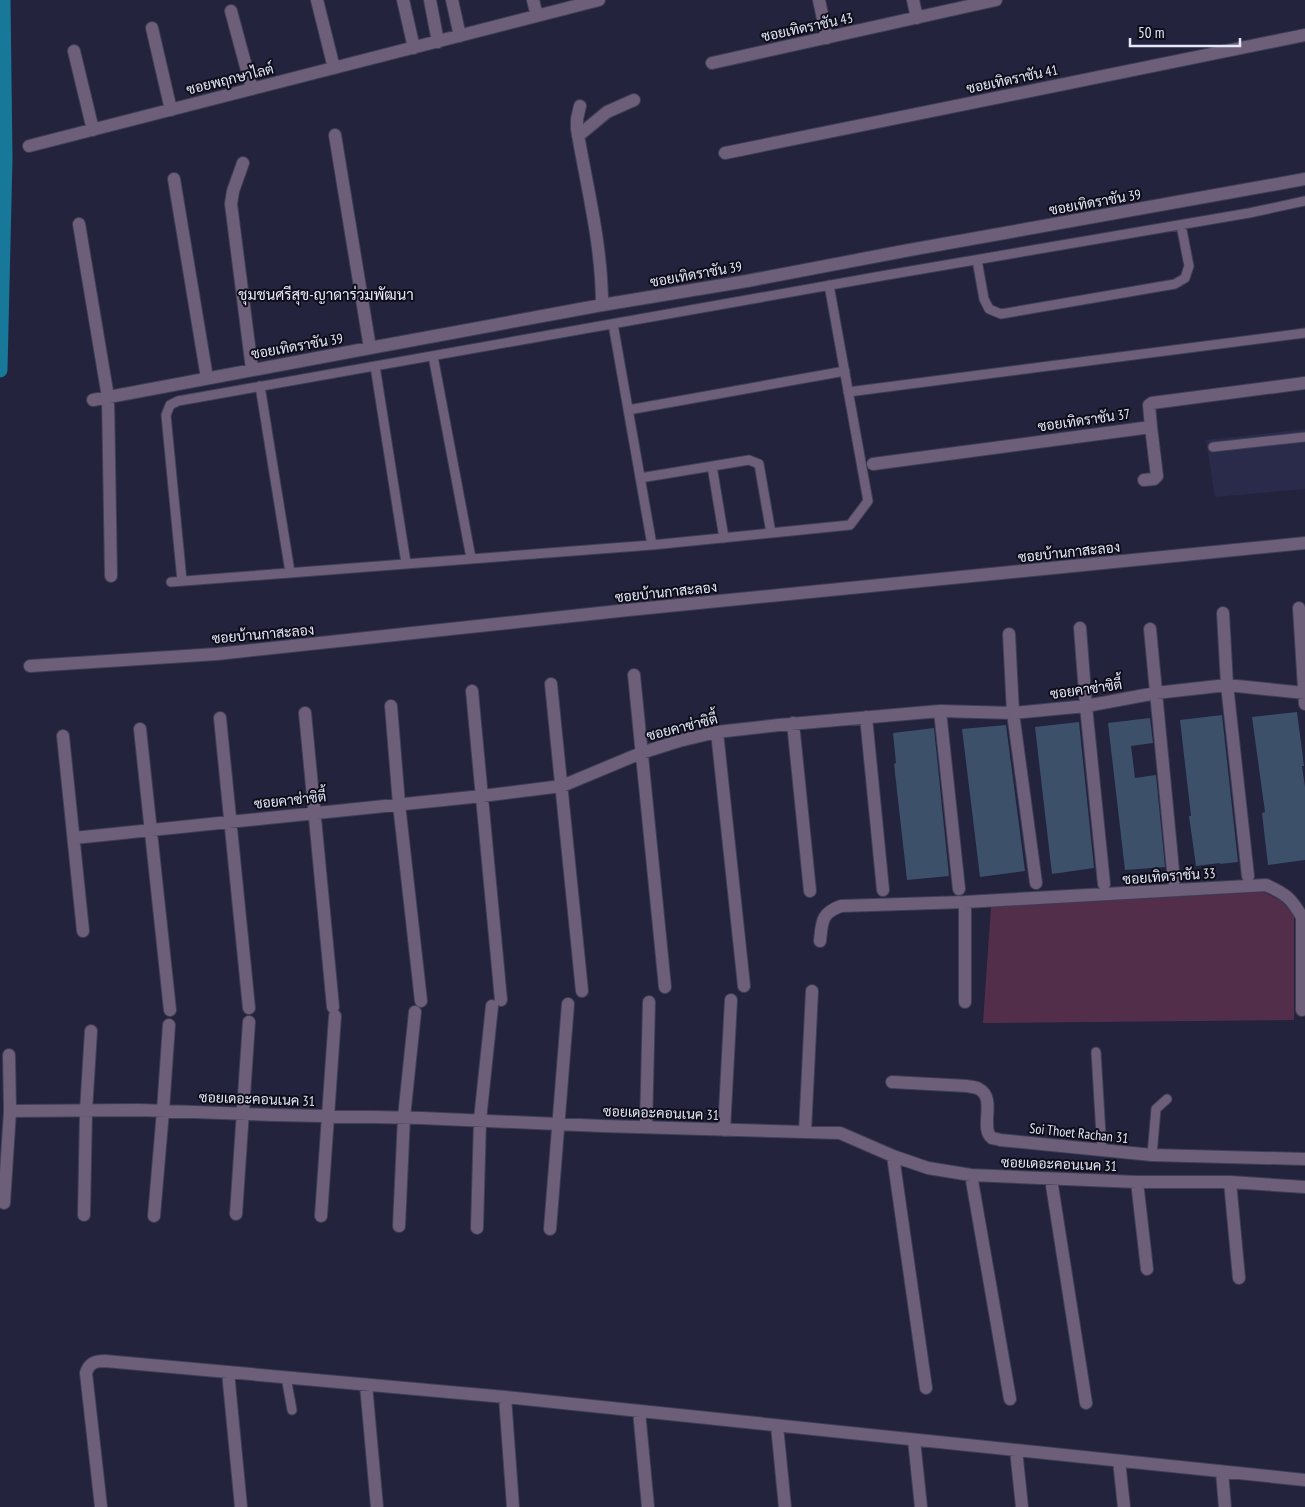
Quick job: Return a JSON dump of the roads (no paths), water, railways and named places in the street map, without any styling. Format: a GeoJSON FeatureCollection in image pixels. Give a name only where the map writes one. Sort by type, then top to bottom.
{"type":"FeatureCollection","features":[{"type":"Feature","properties":{"kind":"street"},"geometry":{"type":"LineString","coordinates":[[317,0],[334,68]]}},
{"type":"Feature","properties":{"kind":"street"},"geometry":{"type":"LineString","coordinates":[[403,0],[414,48]]}},
{"type":"Feature","properties":{"kind":"street"},"geometry":{"type":"LineString","coordinates":[[430,0],[438,42]]}},
{"type":"Feature","properties":{"kind":"street"},"geometry":{"type":"LineString","coordinates":[[452,0],[460,36]]}},
{"type":"Feature","properties":{"kind":"street"},"geometry":{"type":"LineString","coordinates":[[533,0],[537,16]]}},
{"type":"Feature","properties":{"kind":"street","name":"ซอยพฤกษาไลต์"},"geometry":{"type":"LineString","coordinates":[[29,146],[599,0]]}},
{"type":"Feature","properties":{"kind":"street"},"geometry":{"type":"LineString","coordinates":[[819,0],[827,38]]}},
{"type":"Feature","properties":{"kind":"street"},"geometry":{"type":"LineString","coordinates":[[912,0],[917,18]]}},
{"type":"Feature","properties":{"kind":"street","name":"ซอยเทิดราชัน 43"},"geometry":{"type":"LineString","coordinates":[[712,63],[996,0]]}},
{"type":"Feature","properties":{"kind":"street"},"geometry":{"type":"LineString","coordinates":[[231,11],[252,90]]}},
{"type":"Feature","properties":{"kind":"street"},"geometry":{"type":"LineString","coordinates":[[152,28],[171,110]]}},
{"type":"Feature","properties":{"kind":"street","name":"ซอยเทิดราชัน 41"},"geometry":{"type":"LineString","coordinates":[[726,153],[1305,35]]}},
{"type":"Feature","properties":{"kind":"street"},"geometry":{"type":"LineString","coordinates":[[74,51],[93,130]]}},
{"type":"Feature","properties":{"kind":"street"},"geometry":{"type":"LineString","coordinates":[[578,136],[607,112],[634,100]]}},
{"type":"Feature","properties":{"kind":"street"},"geometry":{"type":"LineString","coordinates":[[580,106],[577,119],[578,136],[598,239],[602,273],[602,305]]}},
{"type":"Feature","properties":{"kind":"street"},"geometry":{"type":"LineString","coordinates":[[335,135],[370,348]]}},
{"type":"Feature","properties":{"kind":"street"},"geometry":{"type":"LineString","coordinates":[[242,163],[231,204],[252,369]]}},
{"type":"Feature","properties":{"kind":"street"},"geometry":{"type":"LineString","coordinates":[[174,179],[208,378]]}},
{"type":"Feature","properties":{"kind":"street","name":"ซอยเทิดราชัน 39"},"geometry":{"type":"LineString","coordinates":[[93,400],[602,305],[747,281],[1305,179]]}},
{"type":"Feature","properties":{"kind":"street"},"geometry":{"type":"LineString","coordinates":[[79,224],[108,397],[111,576]]}},
{"type":"Feature","properties":{"kind":"street","name":"ซอยเทิดราชัน 37"},"geometry":{"type":"LineString","coordinates":[[874,464],[1151,426],[1150,405],[1152,403],[1305,383]]}},
{"type":"Feature","properties":{"kind":"street"},"geometry":{"type":"LineString","coordinates":[[1144,480],[1158,476],[1151,426]]}},
{"type":"Feature","properties":{"kind":"street","name":"ซอยบ้านกาสะลอง"},"geometry":{"type":"LineString","coordinates":[[30,666],[217,654],[638,609],[1305,543]]}},
{"type":"Feature","properties":{"kind":"street"},"geometry":{"type":"LineString","coordinates":[[1299,608],[1305,697]]}},
{"type":"Feature","properties":{"kind":"street"},"geometry":{"type":"LineString","coordinates":[[1223,613],[1227,685],[1248,876]]}},
{"type":"Feature","properties":{"kind":"street"},"geometry":{"type":"LineString","coordinates":[[1080,628],[1104,884]]}},
{"type":"Feature","properties":{"kind":"street"},"geometry":{"type":"LineString","coordinates":[[1150,629],[1174,881]]}},
{"type":"Feature","properties":{"kind":"street"},"geometry":{"type":"LineString","coordinates":[[1010,634],[1013,713],[1036,883]]}},
{"type":"Feature","properties":{"kind":"street"},"geometry":{"type":"LineString","coordinates":[[634,676],[665,987]]}},
{"type":"Feature","properties":{"kind":"street"},"geometry":{"type":"LineString","coordinates":[[551,684],[582,991]]}},
{"type":"Feature","properties":{"kind":"street","name":"ซอยคาซ่าซิตี้"},"geometry":{"type":"LineString","coordinates":[[74,838],[562,786],[572,784],[641,753],[679,741],[717,732],[793,723],[940,711],[1013,713],[1086,706],[1156,693],[1227,685],[1305,697]]}},
{"type":"Feature","properties":{"kind":"street"},"geometry":{"type":"LineString","coordinates":[[472,691],[482,796],[496,1003],[480,1120],[477,1228]]}},
{"type":"Feature","properties":{"kind":"street"},"geometry":{"type":"LineString","coordinates":[[391,706],[418,1007],[404,1117],[399,1226]]}},
{"type":"Feature","properties":{"kind":"street"},"geometry":{"type":"LineString","coordinates":[[940,711],[959,889]]}},
{"type":"Feature","properties":{"kind":"street"},"geometry":{"type":"LineString","coordinates":[[305,713],[334,1012],[329,1116],[321,1216]]}},
{"type":"Feature","properties":{"kind":"street"},"geometry":{"type":"LineString","coordinates":[[866,717],[883,890]]}},
{"type":"Feature","properties":{"kind":"street"},"geometry":{"type":"LineString","coordinates":[[220,718],[249,1008]]}},
{"type":"Feature","properties":{"kind":"street"},"geometry":{"type":"LineString","coordinates":[[793,723],[810,891]]}},
{"type":"Feature","properties":{"kind":"street"},"geometry":{"type":"LineString","coordinates":[[140,729],[170,1010]]}},
{"type":"Feature","properties":{"kind":"street"},"geometry":{"type":"LineString","coordinates":[[717,732],[744,986]]}},
{"type":"Feature","properties":{"kind":"street"},"geometry":{"type":"LineString","coordinates":[[63,736],[83,931]]}},
{"type":"Feature","properties":{"kind":"street","name":"ซอยเทิดราชัน 33"},"geometry":{"type":"LineString","coordinates":[[820,941],[823,920],[826,914],[832,909],[841,906],[965,902],[1266,885],[1285,894],[1304,917],[1302,1010]]}},
{"type":"Feature","properties":{"kind":"street"},"geometry":{"type":"LineString","coordinates":[[965,902],[965,1002]]}},
{"type":"Feature","properties":{"kind":"street"},"geometry":{"type":"LineString","coordinates":[[805,1132],[812,991]]}},
{"type":"Feature","properties":{"kind":"street"},"geometry":{"type":"LineString","coordinates":[[724,1130],[731,1000]]}},
{"type":"Feature","properties":{"kind":"street"},"geometry":{"type":"LineString","coordinates":[[646,1127],[649,1002]]}},
{"type":"Feature","properties":{"kind":"street"},"geometry":{"type":"LineString","coordinates":[[550,1229],[568,1004]]}},
{"type":"Feature","properties":{"kind":"street"},"geometry":{"type":"LineString","coordinates":[[236,1214],[249,1022]]}},
{"type":"Feature","properties":{"kind":"street"},"geometry":{"type":"LineString","coordinates":[[154,1216],[168,1025]]}},
{"type":"Feature","properties":{"kind":"street"},"geometry":{"type":"LineString","coordinates":[[84,1215],[86,1111],[91,1031]]}},
{"type":"Feature","properties":{"kind":"street"},"geometry":{"type":"LineString","coordinates":[[4,1203],[10,1111],[9,1054]]}},
{"type":"Feature","properties":{"kind":"street","name":"Soi Thoet Rachan 31"},"geometry":{"type":"LineString","coordinates":[[892,1082],[979,1088],[983,1091],[987,1102],[988,1134],[992,1138],[1000,1140],[1152,1155],[1305,1159]]}},
{"type":"Feature","properties":{"kind":"street","name":"ซอยเดอะคอนเนค 31"},"geometry":{"type":"LineString","coordinates":[[10,1111],[139,1110],[404,1117],[840,1133],[893,1156],[928,1168],[971,1175],[1137,1182],[1230,1182],[1305,1187]]}},
{"type":"Feature","properties":{"kind":"street"},"geometry":{"type":"LineString","coordinates":[[893,1156],[926,1388]]}},
{"type":"Feature","properties":{"kind":"street"},"geometry":{"type":"LineString","coordinates":[[971,1175],[1010,1399]]}},
{"type":"Feature","properties":{"kind":"street"},"geometry":{"type":"LineString","coordinates":[[1051,1179],[1086,1403]]}},
{"type":"Feature","properties":{"kind":"street"},"geometry":{"type":"LineString","coordinates":[[1137,1182],[1147,1269]]}},
{"type":"Feature","properties":{"kind":"street"},"geometry":{"type":"LineString","coordinates":[[1230,1182],[1239,1278]]}},
{"type":"Feature","properties":{"kind":"street"},"geometry":{"type":"LineString","coordinates":[[101,1507],[86,1373],[92,1363],[105,1360],[505,1397],[1305,1480]]}},
{"type":"Feature","properties":{"kind":"street"},"geometry":{"type":"LineString","coordinates":[[228,1372],[241,1507]]}},
{"type":"Feature","properties":{"kind":"street"},"geometry":{"type":"LineString","coordinates":[[366,1385],[377,1507]]}},
{"type":"Feature","properties":{"kind":"street"},"geometry":{"type":"LineString","coordinates":[[505,1397],[513,1507]]}},
{"type":"Feature","properties":{"kind":"street"},"geometry":{"type":"LineString","coordinates":[[639,1411],[648,1507]]}},
{"type":"Feature","properties":{"kind":"street"},"geometry":{"type":"LineString","coordinates":[[777,1426],[785,1507]]}},
{"type":"Feature","properties":{"kind":"street"},"geometry":{"type":"LineString","coordinates":[[914,1440],[921,1507]]}},
{"type":"Feature","properties":{"kind":"street"},"geometry":{"type":"LineString","coordinates":[[1016,1450],[1022,1507]]}},
{"type":"Feature","properties":{"kind":"street"},"geometry":{"type":"LineString","coordinates":[[1119,1461],[1124,1507]]}},
{"type":"Feature","properties":{"kind":"street"},"geometry":{"type":"LineString","coordinates":[[1222,1472],[1225,1507]]}},
{"type":"Feature","properties":{"kind":"lane"},"geometry":{"type":"LineString","coordinates":[[182,581],[166,415],[170,405],[178,401],[1305,202]]}},
{"type":"Feature","properties":{"kind":"lane"},"geometry":{"type":"LineString","coordinates":[[977,260],[984,300],[989,309],[1001,314],[1175,284],[1185,278],[1189,266],[1181,225]]}},
{"type":"Feature","properties":{"kind":"lane"},"geometry":{"type":"LineString","coordinates":[[171,582],[652,545],[850,525],[868,501],[829,285]]}},
{"type":"Feature","properties":{"kind":"lane"},"geometry":{"type":"LineString","coordinates":[[613,324],[652,545]]}},
{"type":"Feature","properties":{"kind":"lane"},"geometry":{"type":"LineString","coordinates":[[848,392],[1305,333]]}},
{"type":"Feature","properties":{"kind":"lane"},"geometry":{"type":"LineString","coordinates":[[434,356],[471,558]]}},
{"type":"Feature","properties":{"kind":"lane"},"geometry":{"type":"LineString","coordinates":[[376,366],[406,563]]}},
{"type":"Feature","properties":{"kind":"lane"},"geometry":{"type":"LineString","coordinates":[[628,410],[844,371]]}},
{"type":"Feature","properties":{"kind":"lane"},"geometry":{"type":"LineString","coordinates":[[260,386],[290,572]]}},
{"type":"Feature","properties":{"kind":"lane"},"geometry":{"type":"LineString","coordinates":[[1213,447],[1305,437]]}},
{"type":"Feature","properties":{"kind":"lane"},"geometry":{"type":"LineString","coordinates":[[640,478],[749,460],[759,464],[771,533]]}},
{"type":"Feature","properties":{"kind":"lane"},"geometry":{"type":"LineString","coordinates":[[712,466],[724,538]]}},
{"type":"Feature","properties":{"kind":"lane"},"geometry":{"type":"LineString","coordinates":[[1096,1052],[1102,1151]]}},
{"type":"Feature","properties":{"kind":"lane"},"geometry":{"type":"LineString","coordinates":[[1152,1155],[1156,1109],[1167,1099]]}},
{"type":"Feature","properties":{"kind":"lane"},"geometry":{"type":"LineString","coordinates":[[286,1377],[292,1410]]}},
{"type":"Feature","properties":{"kind":"waterway"},"geometry":{"type":"LineString","coordinates":[[0,370],[5,158],[3,0]]}},
{"type":"Feature","properties":{"kind":"district","name":"ชุมชนศรีสุข-ญาดาร่วมพัฒนา"},"geometry":{"type":"Point","coordinates":[326,294]}}]}
